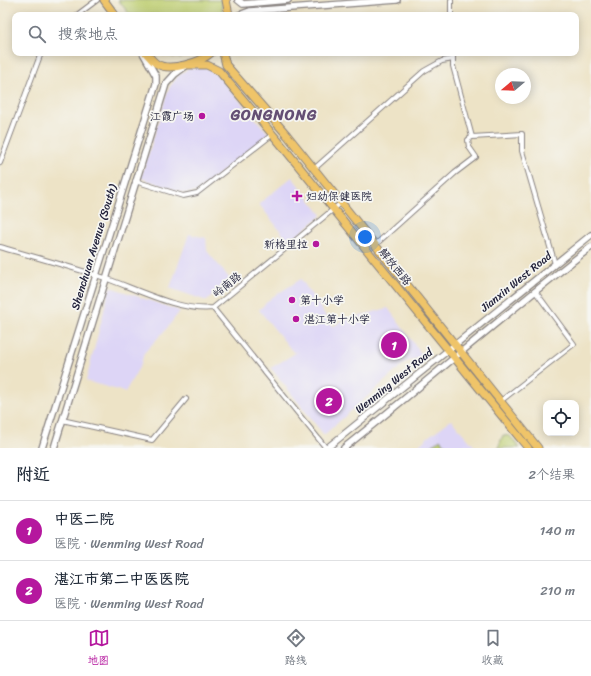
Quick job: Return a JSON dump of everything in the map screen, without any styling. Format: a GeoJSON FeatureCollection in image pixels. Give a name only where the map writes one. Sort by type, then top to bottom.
{"type":"FeatureCollection","features":[{"type":"Feature","properties":{"kind":"main road"},"geometry":{"type":"LineString","coordinates":[[104,0],[113,12]]}},
{"type":"Feature","properties":{"kind":"main road"},"geometry":{"type":"LineString","coordinates":[[226,0],[228,12]]}},
{"type":"Feature","properties":{"kind":"main road","name":"解放西路"},"geometry":{"type":"LineString","coordinates":[[149,56],[157,64],[165,67],[207,65],[219,71],[273,134],[528,448]]}},
{"type":"Feature","properties":{"kind":"main road"},"geometry":{"type":"LineString","coordinates":[[188,65],[205,56]]}},
{"type":"Feature","properties":{"kind":"main road","name":"解放西路"},"geometry":{"type":"LineString","coordinates":[[224,56],[226,65],[341,203],[538,448]]}},
{"type":"Feature","properties":{"kind":"street"},"geometry":{"type":"LineString","coordinates":[[81,12],[97,0]]}},
{"type":"Feature","properties":{"kind":"street"},"geometry":{"type":"LineString","coordinates":[[238,0],[243,4],[288,0]]}},
{"type":"Feature","properties":{"kind":"street"},"geometry":{"type":"LineString","coordinates":[[263,12],[397,0]]}},
{"type":"Feature","properties":{"kind":"street"},"geometry":{"type":"LineString","coordinates":[[451,0],[451,12]]}},
{"type":"Feature","properties":{"kind":"street"},"geometry":{"type":"LineString","coordinates":[[0,163],[40,56]]}},
{"type":"Feature","properties":{"kind":"street","name":"Shenchuan Avenue (South)"},"geometry":{"type":"LineString","coordinates":[[42,448],[156,84],[156,76],[145,56]]}},
{"type":"Feature","properties":{"kind":"street"},"geometry":{"type":"LineString","coordinates":[[314,170],[424,71],[442,61],[453,59],[472,138]]}},
{"type":"Feature","properties":{"kind":"street","name":"Shenchuan Avenue (South)"},"geometry":{"type":"LineString","coordinates":[[54,448],[105,278],[166,84],[175,74],[188,65]]}},
{"type":"Feature","properties":{"kind":"street"},"geometry":{"type":"LineString","coordinates":[[135,181],[183,196],[197,193],[273,134]]}},
{"type":"Feature","properties":{"kind":"street"},"geometry":{"type":"LineString","coordinates":[[374,245],[455,173],[476,157],[469,147],[468,140],[472,138],[522,134],[522,151],[555,264]]}},
{"type":"Feature","properties":{"kind":"street","name":"岭南路"},"geometry":{"type":"LineString","coordinates":[[0,247],[96,275],[186,307],[201,310],[213,308],[341,203]]}},
{"type":"Feature","properties":{"kind":"street","name":"Jianxin West Road"},"geometry":{"type":"LineString","coordinates":[[454,345],[591,235]]}},
{"type":"Feature","properties":{"kind":"street","name":"Jianxin West Road"},"geometry":{"type":"LineString","coordinates":[[461,353],[591,246]]}},
{"type":"Feature","properties":{"kind":"street"},"geometry":{"type":"LineString","coordinates":[[502,400],[574,344],[535,291]]}},
{"type":"Feature","properties":{"kind":"street"},"geometry":{"type":"LineString","coordinates":[[213,308],[326,448]]}},
{"type":"Feature","properties":{"kind":"street","name":"Wenming West Road"},"geometry":{"type":"LineString","coordinates":[[326,448],[454,345]]}},
{"type":"Feature","properties":{"kind":"street","name":"Wenming West Road"},"geometry":{"type":"LineString","coordinates":[[344,448],[461,353]]}},
{"type":"Feature","properties":{"kind":"street"},"geometry":{"type":"LineString","coordinates":[[62,420],[152,440],[186,398]]}},
{"type":"Feature","properties":{"kind":"shaded area","name":"江霞广场"},"geometry":{"type":"Polygon","coordinates":[[[189,68],[206,68],[215,73],[269,134],[197,192],[184,193],[141,178],[169,88],[178,76],[189,68]]]}},
{"type":"Feature","properties":{"kind":"shaded area"},"geometry":{"type":"Polygon","coordinates":[[[292,177],[322,215],[289,242],[259,204],[292,177]]]}},
{"type":"Feature","properties":{"kind":"shaded area"},"geometry":{"type":"Polygon","coordinates":[[[189,234],[206,238],[207,251],[230,279],[207,301],[170,288],[189,234]]]}},
{"type":"Feature","properties":{"kind":"shaded area"},"geometry":{"type":"Polygon","coordinates":[[[301,279],[333,327],[341,321],[388,308],[423,356],[406,362],[324,435],[271,368],[299,351],[294,353],[259,310],[271,298],[301,279]]]}},
{"type":"Feature","properties":{"kind":"shaded area"},"geometry":{"type":"Polygon","coordinates":[[[110,287],[180,311],[144,353],[141,364],[125,392],[86,381],[110,287]]]}},
{"type":"Feature","properties":{"kind":"shaded area"},"geometry":{"type":"Polygon","coordinates":[[[451,420],[476,448],[416,448],[428,437],[451,420]]]}},
{"type":"Feature","properties":{"kind":"green space"},"geometry":{"type":"Polygon","coordinates":[[[118,0],[221,0],[223,12],[128,12],[118,0]]]}},
{"type":"Feature","properties":{"kind":"green space"},"geometry":{"type":"Polygon","coordinates":[[[169,56],[185,56],[180,58],[169,56]]]}},
{"type":"Feature","properties":{"kind":"green space"},"geometry":{"type":"Polygon","coordinates":[[[503,435],[510,436],[520,448],[498,448],[503,435]]]}},
{"type":"Feature","properties":{"kind":"green space"},"geometry":{"type":"Polygon","coordinates":[[[440,439],[448,448],[431,447],[440,439]]]}},
{"type":"Feature","properties":{"kind":"place","name":"江霞广场"},"geometry":{"type":"Point","coordinates":[202,116]}},
{"type":"Feature","properties":{"kind":"place","name":"妇幼保健医院"},"geometry":{"type":"Point","coordinates":[297,196]}},
{"type":"Feature","properties":{"kind":"place","name":"新格里拉"},"geometry":{"type":"Point","coordinates":[316,244]}},
{"type":"Feature","properties":{"kind":"place","name":"第十小学"},"geometry":{"type":"Point","coordinates":[292,300]}},
{"type":"Feature","properties":{"kind":"place","name":"湛江第十小学"},"geometry":{"type":"Point","coordinates":[296,319]}},
{"type":"Feature","properties":{"kind":"place","name":"中医二院"},"geometry":{"type":"Point","coordinates":[394,345]}},
{"type":"Feature","properties":{"kind":"place","name":"湛江市第二中医医院"},"geometry":{"type":"Point","coordinates":[329,401]}},
{"type":"Feature","properties":{"kind":"district","name":"GONGNONG"},"geometry":{"type":"Point","coordinates":[274,115]}}]}
